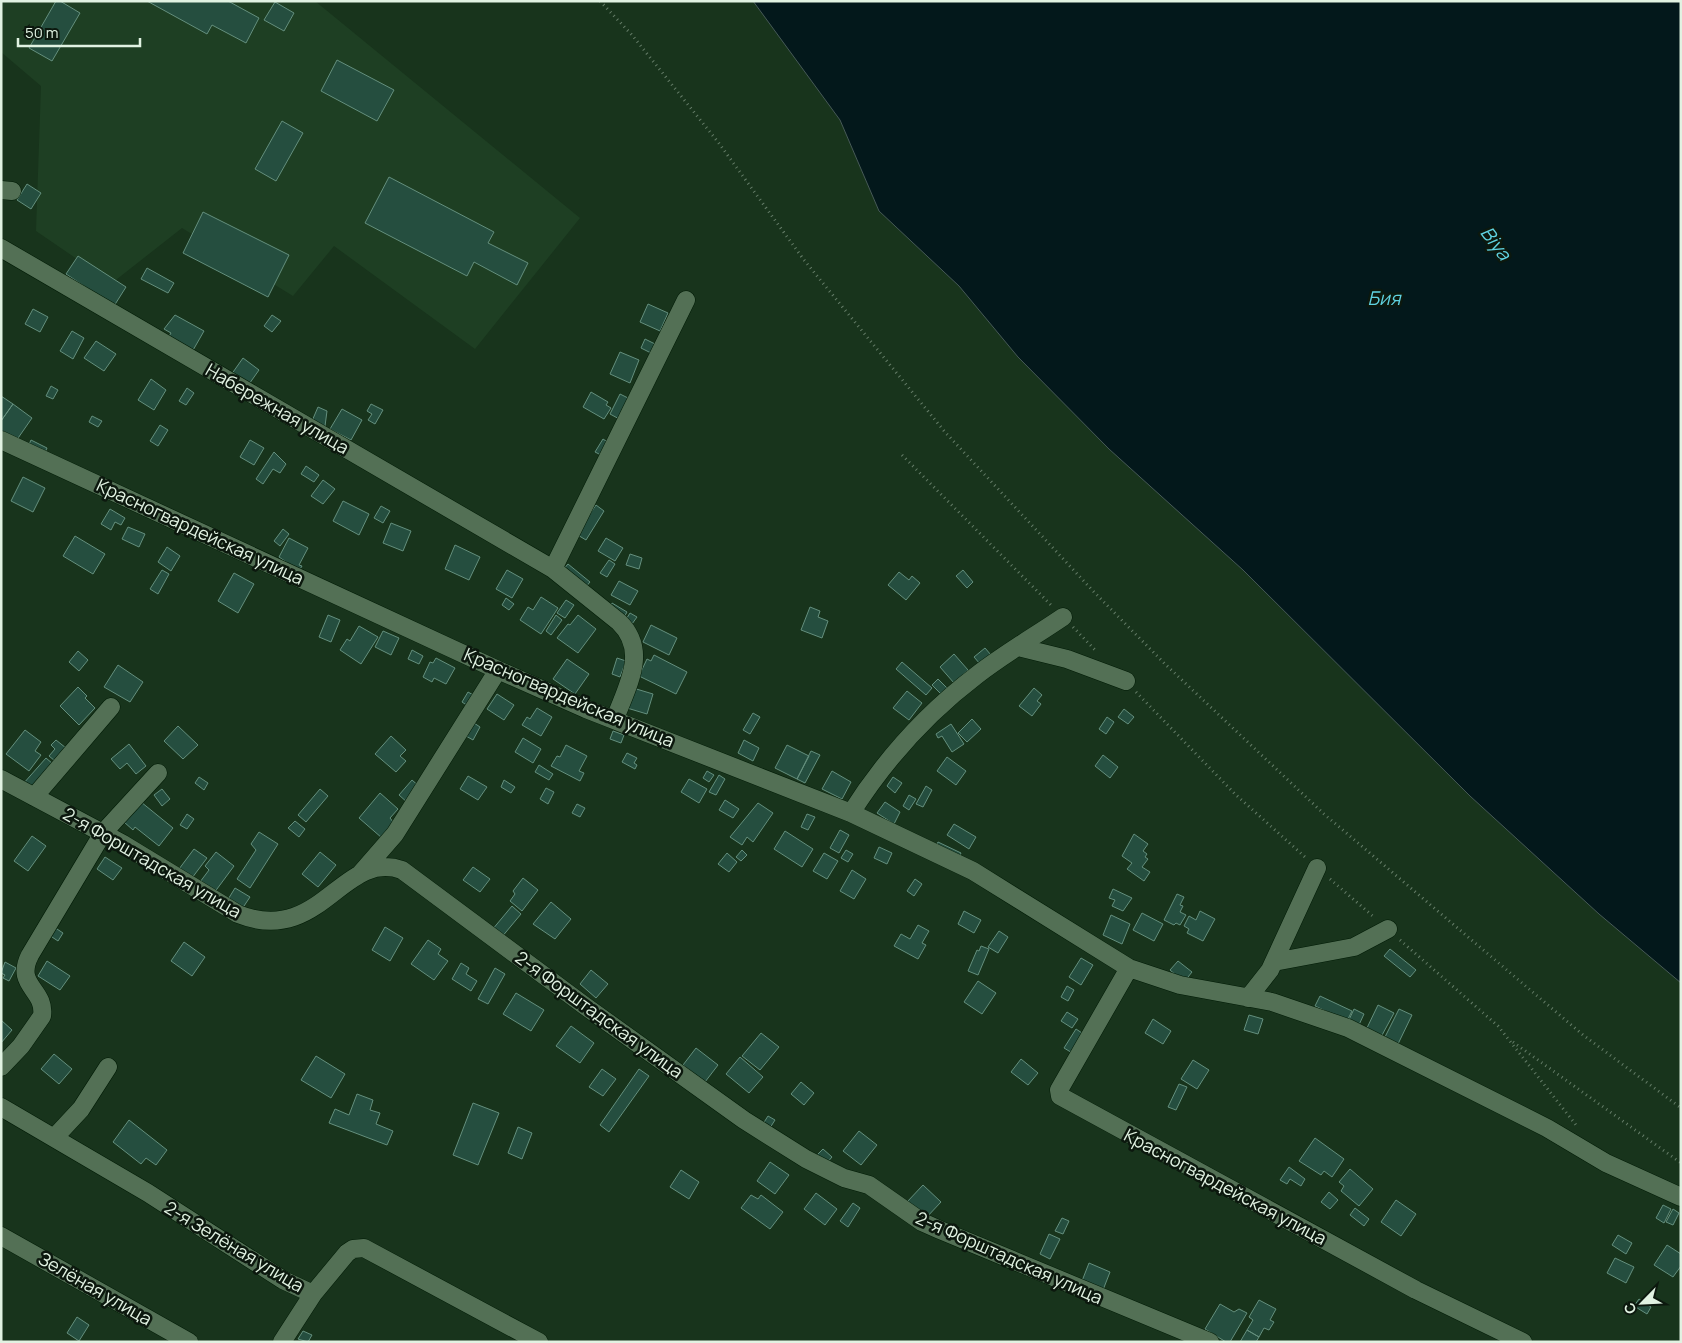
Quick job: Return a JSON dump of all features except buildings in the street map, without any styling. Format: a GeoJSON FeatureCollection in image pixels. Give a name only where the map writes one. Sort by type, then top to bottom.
{"type":"FeatureCollection","features":[{"type":"Feature","properties":{"kind":"street","name":"Набережная улица"},"geometry":{"type":"LineString","coordinates":[[1,248],[553,569],[619,622],[634,642],[635,661],[615,719]]}},
{"type":"Feature","properties":{"kind":"street"},"geometry":{"type":"LineString","coordinates":[[553,569],[686,300]]}},
{"type":"Feature","properties":{"kind":"street","name":"Красногвардейская улица"},"geometry":{"type":"LineString","coordinates":[[1,440],[498,670],[851,813],[973,871],[1129,968],[1180,985],[1280,1005],[1348,1028],[1547,1128],[1606,1163],[1681,1197]]}},
{"type":"Feature","properties":{"kind":"street"},"geometry":{"type":"LineString","coordinates":[[851,813],[869,785],[898,749],[944,702],[979,673],[1063,617]]}},
{"type":"Feature","properties":{"kind":"street"},"geometry":{"type":"LineString","coordinates":[[1018,647],[1067,658],[1126,681]]}},
{"type":"Feature","properties":{"kind":"street"},"geometry":{"type":"LineString","coordinates":[[361,873],[394,834],[498,670]]}},
{"type":"Feature","properties":{"kind":"street"},"geometry":{"type":"LineString","coordinates":[[34,797],[111,708]]}},
{"type":"Feature","properties":{"kind":"street"},"geometry":{"type":"LineString","coordinates":[[1,1067],[20,1046],[42,1016],[41,1003],[26,977],[25,964],[103,833],[158,773]]}},
{"type":"Feature","properties":{"kind":"street","name":"2-я Форштадская улица"},"geometry":{"type":"LineString","coordinates":[[1,779],[103,833],[238,914],[252,920],[285,921],[300,916],[361,873],[383,867],[393,867],[412,876],[585,1006],[744,1120],[806,1159],[844,1178],[868,1186],[922,1222],[1210,1342]]}},
{"type":"Feature","properties":{"kind":"street"},"geometry":{"type":"LineString","coordinates":[[1248,998],[1262,982],[1274,962],[1317,868]]}},
{"type":"Feature","properties":{"kind":"street"},"geometry":{"type":"LineString","coordinates":[[1274,962],[1354,947],[1388,929]]}},
{"type":"Feature","properties":{"kind":"street","name":"Красногвардейская улица"},"geometry":{"type":"LineString","coordinates":[[1129,968],[1059,1090],[1060,1096],[1416,1290],[1523,1342]]}},
{"type":"Feature","properties":{"kind":"street"},"geometry":{"type":"LineString","coordinates":[[54,1138],[81,1108],[108,1067]]}},
{"type":"Feature","properties":{"kind":"street","name":"2-я Зелёная улица"},"geometry":{"type":"LineString","coordinates":[[1,1107],[148,1194],[283,1280],[314,1294],[347,1253],[353,1249],[364,1248],[539,1342]]}},
{"type":"Feature","properties":{"kind":"street","name":"Зелёная улица"},"geometry":{"type":"LineString","coordinates":[[1,1236],[189,1342]]}},
{"type":"Feature","properties":{"kind":"street"},"geometry":{"type":"LineString","coordinates":[[282,1342],[314,1294]]}},
{"type":"Feature","properties":{"kind":"path"},"geometry":{"type":"LineString","coordinates":[[600,1],[632,35],[712,135],[804,260],[945,432],[1094,592],[1165,664],[1324,814],[1583,1035],[1681,1108]]}},
{"type":"Feature","properties":{"kind":"path"},"geometry":{"type":"LineString","coordinates":[[902,454],[1098,653]]}},
{"type":"Feature","properties":{"kind":"path"},"geometry":{"type":"LineString","coordinates":[[1126,681],[1236,794],[1317,868],[1478,1007],[1508,1038],[1581,1131]]}},
{"type":"Feature","properties":{"kind":"path"},"geometry":{"type":"LineString","coordinates":[[1508,1038],[1681,1164]]}},
{"type":"Feature","properties":{"kind":"shaded area"},"geometry":{"type":"Polygon","coordinates":[[[1,1],[315,1],[580,218],[475,349],[334,246],[293,296],[182,228],[112,283],[36,231],[41,86],[1,52],[1,1]]]}},
{"type":"Feature","properties":{"kind":"water","name":"Бия"},"geometry":{"type":"Polygon","coordinates":[[[753,1],[1681,1],[1681,983],[1599,914],[1470,796],[1243,570],[1109,449],[1018,357],[959,286],[879,211],[840,120],[753,1]]]}},
{"type":"Feature","properties":{"kind":"water label","name":"Biya"},"geometry":{"type":"Point","coordinates":[1496,243]}}]}
